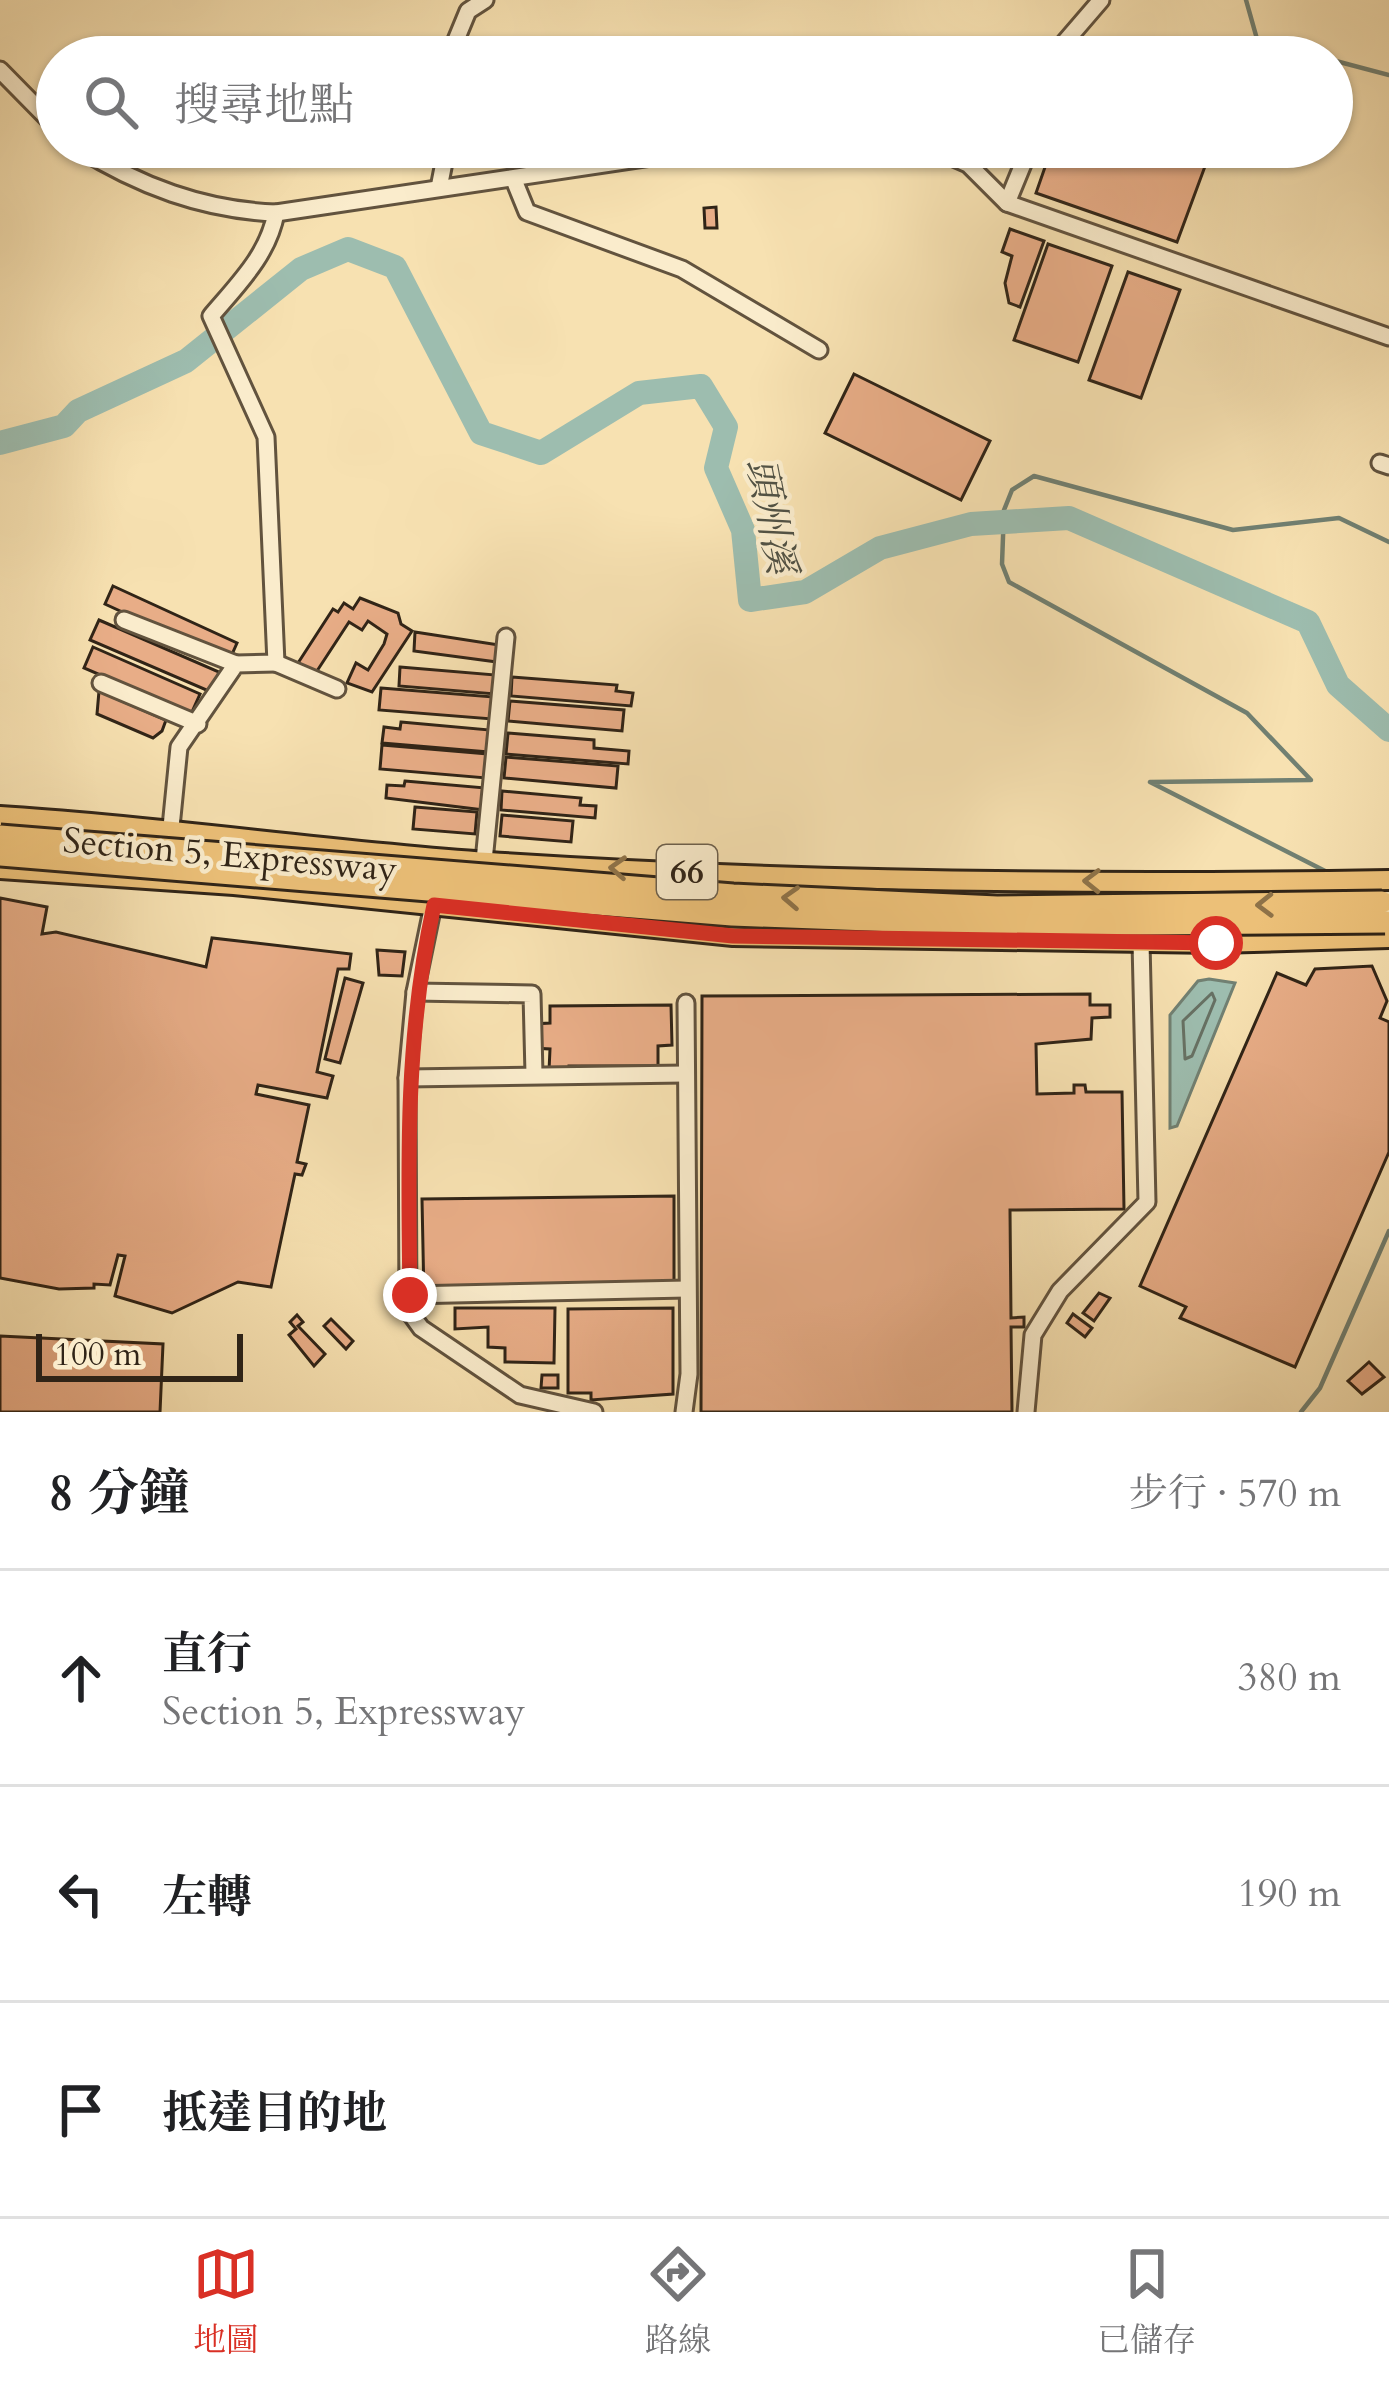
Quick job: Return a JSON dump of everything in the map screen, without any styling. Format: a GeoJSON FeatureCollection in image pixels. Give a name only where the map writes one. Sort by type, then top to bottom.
{"type":"FeatureCollection","features":[{"type":"Feature","properties":{"kind":"highway","name":"66"},"geometry":{"type":"LineString","coordinates":[[0,836],[734,895],[997,907],[1384,904]]}},
{"type":"Feature","properties":{"kind":"highway","name":"66"},"geometry":{"type":"LineString","coordinates":[[0,855],[732,916],[1027,925],[1384,904]]}},
{"type":"Feature","properties":{"kind":"main road","name":"Section 5, Expressway"},"geometry":{"type":"LineString","coordinates":[[0,816],[171,827],[484,861],[980,880],[1384,904]]}},
{"type":"Feature","properties":{"kind":"main road","name":"Section 5, Expressway"},"geometry":{"type":"LineString","coordinates":[[0,869],[434,905],[733,936],[1141,942],[1384,904]]}},
{"type":"Feature","properties":{"kind":"street"},"geometry":{"type":"LineString","coordinates":[[458,36],[468,11],[485,0]]}},
{"type":"Feature","properties":{"kind":"street"},"geometry":{"type":"LineString","coordinates":[[1074,36],[1101,0]]}},
{"type":"Feature","properties":{"kind":"street"},"geometry":{"type":"LineString","coordinates":[[0,70],[36,107]]}},
{"type":"Feature","properties":{"kind":"street"},"geometry":{"type":"LineString","coordinates":[[119,168],[176,196],[222,210],[276,212],[597,168]]}},
{"type":"Feature","properties":{"kind":"street"},"geometry":{"type":"LineString","coordinates":[[439,188],[443,168]]}},
{"type":"Feature","properties":{"kind":"street"},"geometry":{"type":"LineString","coordinates":[[972,168],[1006,203],[1389,337]]}},
{"type":"Feature","properties":{"kind":"street"},"geometry":{"type":"LineString","coordinates":[[1006,203],[1021,168]]}},
{"type":"Feature","properties":{"kind":"street"},"geometry":{"type":"LineString","coordinates":[[514,180],[527,212],[682,269],[819,350]]}},
{"type":"Feature","properties":{"kind":"street"},"geometry":{"type":"LineString","coordinates":[[276,212],[272,236],[257,262],[211,316],[266,437],[276,663]]}},
{"type":"Feature","properties":{"kind":"street"},"geometry":{"type":"LineString","coordinates":[[124,620],[236,664],[276,663],[338,689]]}},
{"type":"Feature","properties":{"kind":"street"},"geometry":{"type":"LineString","coordinates":[[484,861],[506,637]]}},
{"type":"Feature","properties":{"kind":"street"},"geometry":{"type":"LineString","coordinates":[[171,827],[179,747],[236,664]]}},
{"type":"Feature","properties":{"kind":"street"},"geometry":{"type":"LineString","coordinates":[[101,683],[198,724]]}},
{"type":"Feature","properties":{"kind":"street"},"geometry":{"type":"LineString","coordinates":[[434,905],[415,992],[407,1078],[408,1310],[421,1328],[520,1395],[594,1412]]}},
{"type":"Feature","properties":{"kind":"street"},"geometry":{"type":"LineString","coordinates":[[1026,1412],[1033,1335],[1060,1291],[1147,1202],[1141,942]]}},
{"type":"Feature","properties":{"kind":"street"},"geometry":{"type":"LineString","coordinates":[[415,992],[532,994],[533,1074]]}},
{"type":"Feature","properties":{"kind":"street"},"geometry":{"type":"LineString","coordinates":[[685,1412],[686,1003]]}},
{"type":"Feature","properties":{"kind":"street"},"geometry":{"type":"LineString","coordinates":[[407,1078],[685,1074]]}},
{"type":"Feature","properties":{"kind":"street"},"geometry":{"type":"LineString","coordinates":[[410,1295],[687,1289]]}},
{"type":"Feature","properties":{"kind":"water"},"geometry":{"type":"Polygon","coordinates":[[[1198,981],[1235,983],[1177,1126],[1170,1128],[1170,1015],[1198,981]]]}},
{"type":"Feature","properties":{"kind":"building"},"geometry":{"type":"Polygon","coordinates":[[[1045,168],[1204,168],[1177,242],[1036,193],[1045,168]]]}},
{"type":"Feature","properties":{"kind":"building"},"geometry":{"type":"Polygon","coordinates":[[[716,207],[717,228],[705,228],[704,208],[716,207]]]}},
{"type":"Feature","properties":{"kind":"building"},"geometry":{"type":"Polygon","coordinates":[[[1010,229],[1044,241],[1020,307],[1009,303],[1005,283],[1012,256],[1002,252],[1010,229]]]}},
{"type":"Feature","properties":{"kind":"building"},"geometry":{"type":"Polygon","coordinates":[[[1048,244],[1112,266],[1078,362],[1014,340],[1048,244]]]}},
{"type":"Feature","properties":{"kind":"building"},"geometry":{"type":"Polygon","coordinates":[[[1128,272],[1180,290],[1141,398],[1089,380],[1128,272]]]}},
{"type":"Feature","properties":{"kind":"building"},"geometry":{"type":"Polygon","coordinates":[[[854,374],[990,441],[961,500],[825,433],[854,374]]]}},
{"type":"Feature","properties":{"kind":"building"},"geometry":{"type":"Polygon","coordinates":[[[113,586],[237,643],[229,661],[105,604],[113,586]]]}},
{"type":"Feature","properties":{"kind":"building"},"geometry":{"type":"Polygon","coordinates":[[[360,598],[398,613],[401,624],[412,631],[372,692],[347,683],[356,663],[368,670],[384,644],[387,634],[368,621],[362,630],[349,622],[315,674],[298,663],[333,609],[338,612],[344,603],[353,609],[360,598]]]}},
{"type":"Feature","properties":{"kind":"building"},"geometry":{"type":"Polygon","coordinates":[[[99,620],[219,672],[211,692],[90,640],[99,620]]]}},
{"type":"Feature","properties":{"kind":"building"},"geometry":{"type":"Polygon","coordinates":[[[415,632],[499,645],[497,662],[414,651],[415,632]]]}},
{"type":"Feature","properties":{"kind":"building"},"geometry":{"type":"Polygon","coordinates":[[[93,647],[200,694],[191,714],[84,668],[93,647]]]}},
{"type":"Feature","properties":{"kind":"building"},"geometry":{"type":"Polygon","coordinates":[[[400,667],[496,675],[495,694],[399,686],[400,667]]]}},
{"type":"Feature","properties":{"kind":"building"},"geometry":{"type":"Polygon","coordinates":[[[512,677],[617,685],[616,691],[633,693],[631,706],[511,696],[512,677]]]}},
{"type":"Feature","properties":{"kind":"building"},"geometry":{"type":"Polygon","coordinates":[[[381,688],[494,697],[492,719],[379,710],[381,688]]]}},
{"type":"Feature","properties":{"kind":"building"},"geometry":{"type":"Polygon","coordinates":[[[99,691],[166,720],[162,731],[153,738],[97,714],[99,691]]]}},
{"type":"Feature","properties":{"kind":"building"},"geometry":{"type":"Polygon","coordinates":[[[510,701],[624,710],[622,731],[508,721],[510,701]]]}},
{"type":"Feature","properties":{"kind":"building"},"geometry":{"type":"Polygon","coordinates":[[[401,722],[490,730],[489,752],[382,743],[384,727],[400,729],[401,722]]]}},
{"type":"Feature","properties":{"kind":"building"},"geometry":{"type":"Polygon","coordinates":[[[508,733],[594,740],[594,748],[629,751],[628,764],[506,754],[508,733]]]}},
{"type":"Feature","properties":{"kind":"building"},"geometry":{"type":"Polygon","coordinates":[[[382,745],[488,754],[486,778],[380,769],[382,745]]]}},
{"type":"Feature","properties":{"kind":"building"},"geometry":{"type":"Polygon","coordinates":[[[506,757],[618,766],[616,788],[504,778],[506,757]]]}},
{"type":"Feature","properties":{"kind":"building"},"geometry":{"type":"Polygon","coordinates":[[[405,781],[486,788],[484,810],[386,798],[387,785],[404,786],[405,781]]]}},
{"type":"Feature","properties":{"kind":"building"},"geometry":{"type":"Polygon","coordinates":[[[502,791],[581,798],[580,805],[596,806],[595,818],[501,810],[502,791]]]}},
{"type":"Feature","properties":{"kind":"building"},"geometry":{"type":"Polygon","coordinates":[[[415,807],[477,812],[475,834],[413,829],[415,807]]]}},
{"type":"Feature","properties":{"kind":"building"},"geometry":{"type":"Polygon","coordinates":[[[502,815],[573,821],[571,842],[500,836],[502,815]]]}},
{"type":"Feature","properties":{"kind":"building"},"geometry":{"type":"Polygon","coordinates":[[[0,898],[47,907],[42,934],[56,932],[206,967],[212,938],[351,954],[349,969],[338,969],[317,1072],[333,1076],[327,1098],[258,1085],[256,1094],[309,1105],[297,1162],[306,1164],[302,1175],[295,1174],[271,1287],[238,1282],[172,1313],[115,1296],[125,1256],[118,1255],[110,1285],[94,1284],[94,1288],[59,1289],[0,1278],[0,898]]]}},
{"type":"Feature","properties":{"kind":"building"},"geometry":{"type":"Polygon","coordinates":[[[377,950],[405,952],[402,976],[379,975],[377,950]]]}},
{"type":"Feature","properties":{"kind":"building"},"geometry":{"type":"Polygon","coordinates":[[[1372,966],[1387,1001],[1380,1018],[1389,1022],[1389,1152],[1295,1367],[1180,1318],[1186,1307],[1140,1286],[1277,973],[1306,985],[1315,969],[1372,966]]]}},
{"type":"Feature","properties":{"kind":"building"},"geometry":{"type":"Polygon","coordinates":[[[345,978],[363,983],[340,1063],[325,1059],[345,978]]]}},
{"type":"Feature","properties":{"kind":"building"},"geometry":{"type":"Polygon","coordinates":[[[1090,994],[1090,1005],[1110,1005],[1110,1017],[1092,1018],[1091,1039],[1036,1044],[1037,1094],[1074,1093],[1074,1085],[1085,1085],[1086,1092],[1122,1092],[1124,1209],[1010,1210],[1011,1318],[1024,1317],[1024,1327],[1011,1327],[1012,1412],[701,1412],[702,996],[1090,994]]]}},
{"type":"Feature","properties":{"kind":"building"},"geometry":{"type":"Polygon","coordinates":[[[671,1005],[672,1045],[658,1046],[658,1066],[569,1066],[569,1071],[549,1071],[550,1049],[532,1048],[533,1024],[550,1023],[550,1006],[671,1005]]]}},
{"type":"Feature","properties":{"kind":"building"},"geometry":{"type":"Polygon","coordinates":[[[674,1196],[674,1295],[424,1298],[422,1199],[674,1196]]]}},
{"type":"Feature","properties":{"kind":"building"},"geometry":{"type":"Polygon","coordinates":[[[1099,1293],[1110,1298],[1094,1321],[1083,1313],[1099,1293]]]}},
{"type":"Feature","properties":{"kind":"building"},"geometry":{"type":"Polygon","coordinates":[[[455,1308],[555,1308],[554,1363],[505,1362],[505,1348],[488,1347],[488,1327],[455,1329],[455,1308]]]}},
{"type":"Feature","properties":{"kind":"building"},"geometry":{"type":"Polygon","coordinates":[[[673,1308],[673,1394],[591,1400],[591,1393],[568,1393],[568,1309],[673,1308]]]}},
{"type":"Feature","properties":{"kind":"building"},"geometry":{"type":"Polygon","coordinates":[[[1073,1314],[1092,1328],[1085,1337],[1067,1323],[1073,1314]]]}},
{"type":"Feature","properties":{"kind":"building"},"geometry":{"type":"Polygon","coordinates":[[[297,1315],[303,1322],[298,1326],[325,1354],[314,1366],[289,1335],[296,1329],[290,1322],[297,1315]]]}},
{"type":"Feature","properties":{"kind":"building"},"geometry":{"type":"Polygon","coordinates":[[[331,1319],[353,1341],[346,1349],[324,1326],[331,1319]]]}},
{"type":"Feature","properties":{"kind":"building"},"geometry":{"type":"Polygon","coordinates":[[[0,1336],[163,1344],[160,1412],[0,1412],[0,1336]]]}},
{"type":"Feature","properties":{"kind":"building"},"geometry":{"type":"Polygon","coordinates":[[[1369,1362],[1384,1377],[1362,1394],[1348,1381],[1369,1362]]]}},
{"type":"Feature","properties":{"kind":"building"},"geometry":{"type":"Polygon","coordinates":[[[542,1375],[558,1375],[558,1388],[541,1388],[542,1375]]]}},
{"type":"Feature","properties":{"kind":"waterway"},"geometry":{"type":"LineString","coordinates":[[1246,0],[1256,36]]}},
{"type":"Feature","properties":{"kind":"waterway"},"geometry":{"type":"LineString","coordinates":[[1353,66],[1389,75]]}},
{"type":"Feature","properties":{"kind":"waterway","name":"頭州溪"},"geometry":{"type":"LineString","coordinates":[[0,443],[64,426],[78,411],[186,361],[301,269],[348,249],[395,267],[481,433],[541,453],[639,393],[701,386],[726,427],[716,468],[743,530],[750,600],[805,592],[880,548],[971,524],[1069,518],[1308,622],[1338,685],[1389,730]]}},
{"type":"Feature","properties":{"kind":"waterway"},"geometry":{"type":"LineString","coordinates":[[1331,874],[1150,782],[1311,780],[1247,713],[1009,582],[1002,564],[1004,510],[1012,490],[1034,476],[1233,530],[1339,518],[1389,542]]}},
{"type":"Feature","properties":{"kind":"waterway"},"geometry":{"type":"LineString","coordinates":[[1301,1412],[1320,1388],[1389,1231]]}},
{"type":"Feature","properties":{"kind":"route"},"geometry":{"type":"LineString","coordinates":[[410,1295],[407,1078],[415,992],[434,905],[733,936],[1216,943]]}}]}
